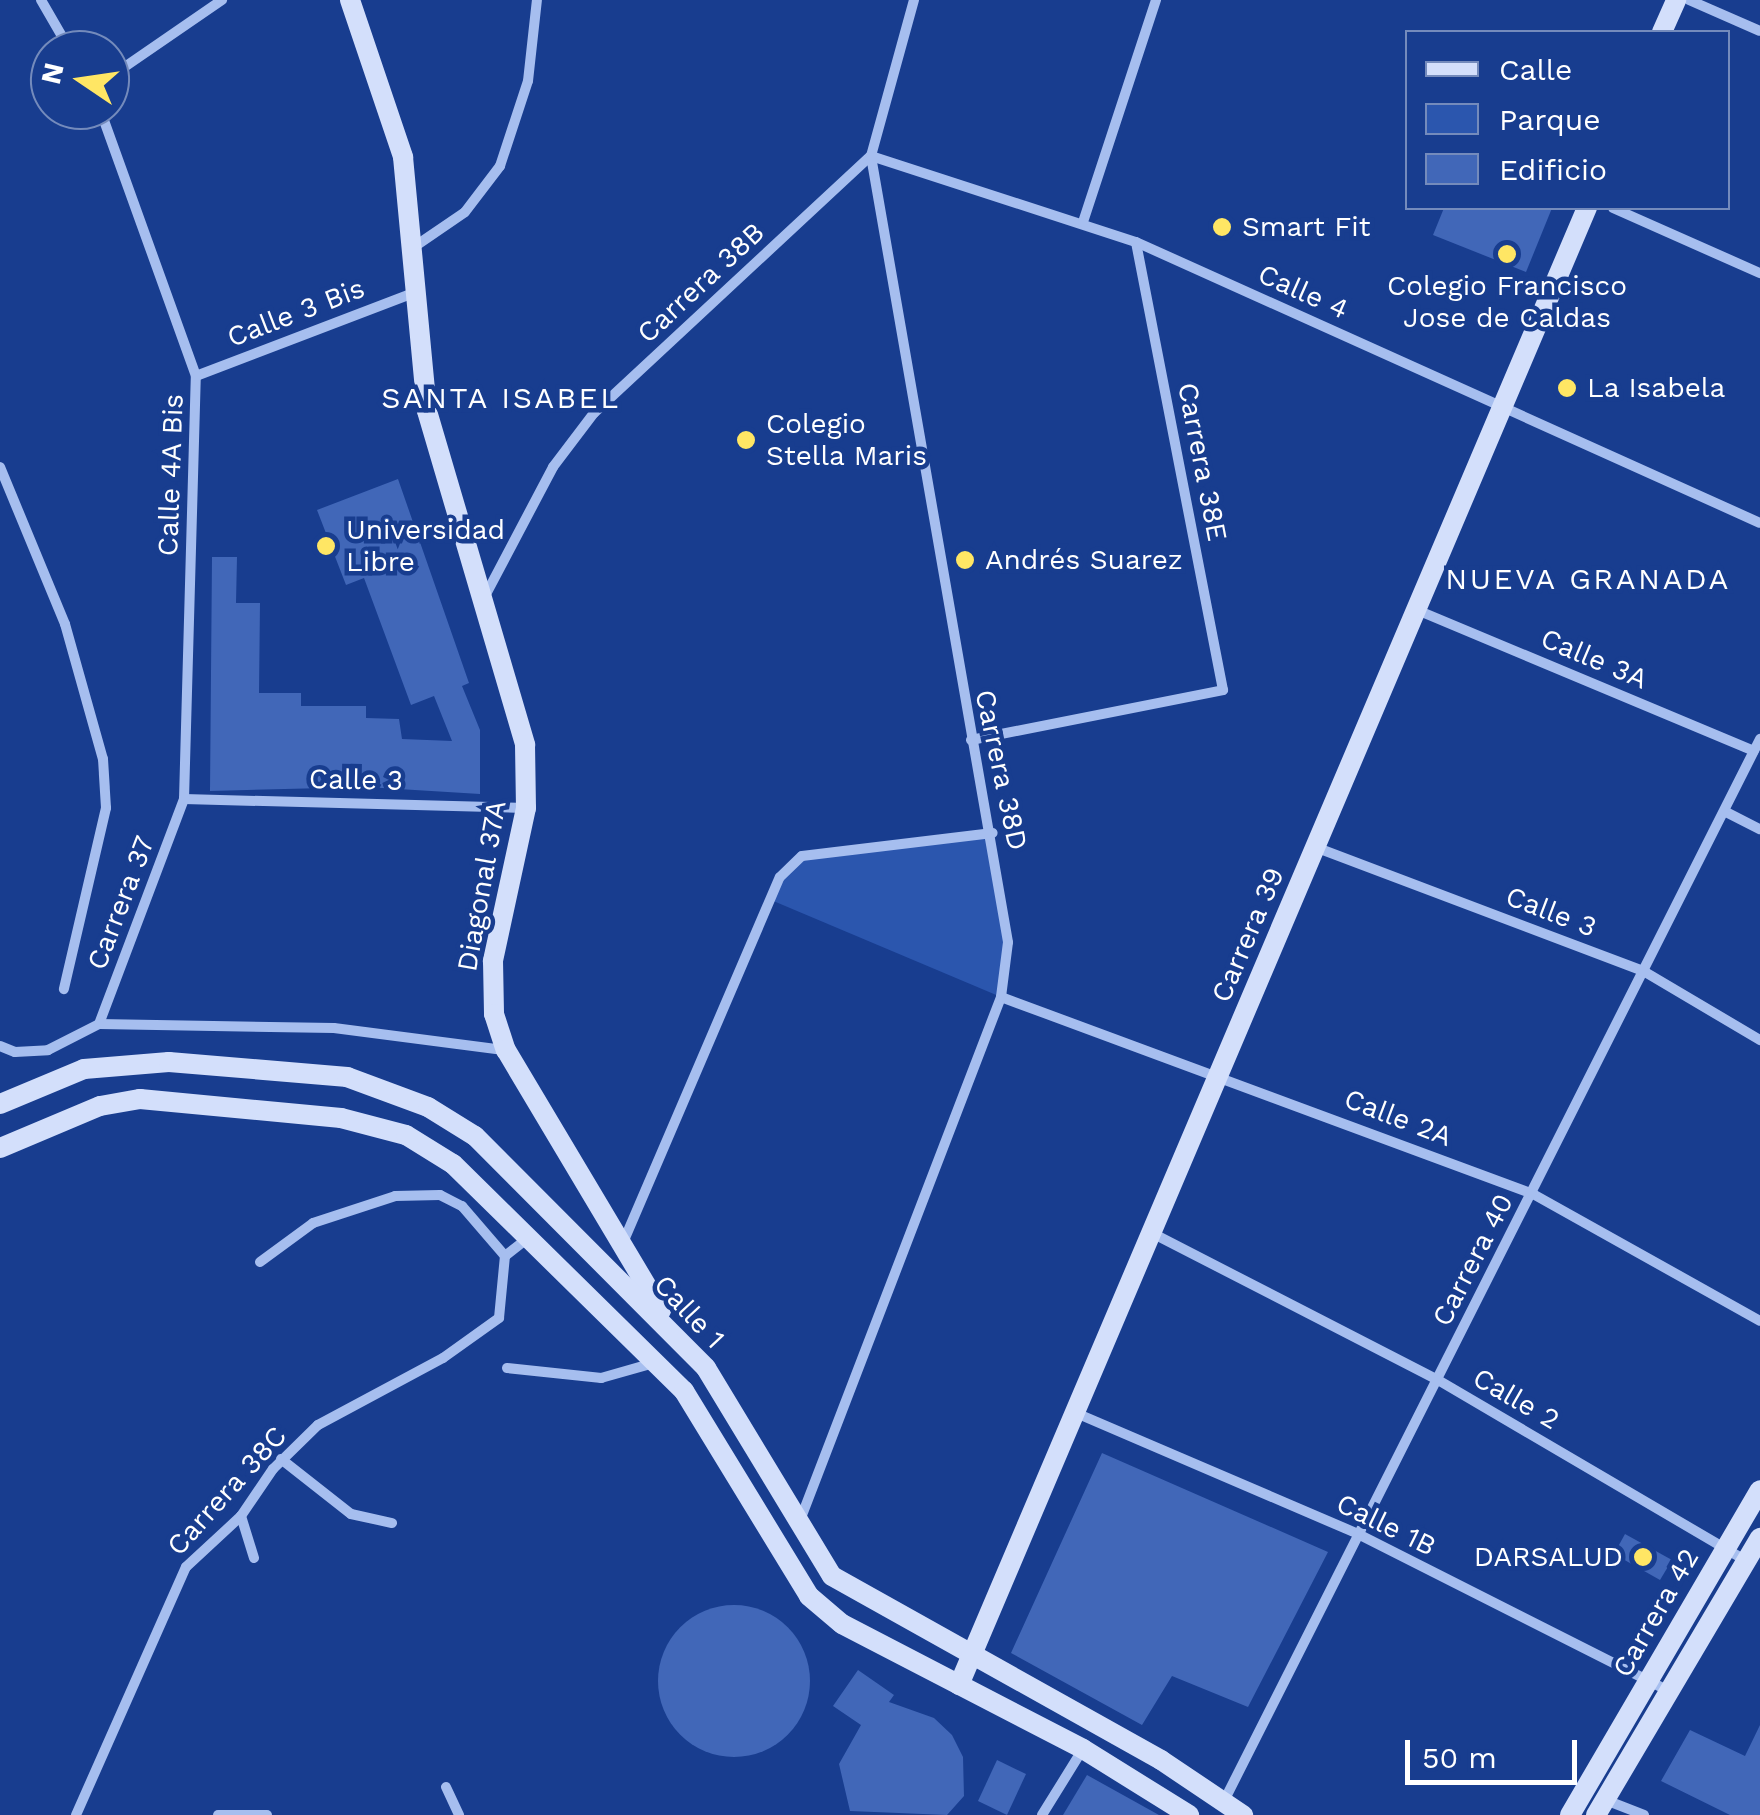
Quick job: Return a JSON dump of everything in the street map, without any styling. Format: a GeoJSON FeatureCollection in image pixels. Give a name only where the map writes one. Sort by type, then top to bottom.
{"type":"FeatureCollection","features":[{"type":"Feature","properties":{"kind":"street"},"geometry":{"type":"LineString","coordinates":[[41,0],[58,30]]}},
{"type":"Feature","properties":{"kind":"street"},"geometry":{"type":"LineString","coordinates":[[130,64],[222,0]]}},
{"type":"Feature","properties":{"kind":"street","name":"Diagonal 37A"},"geometry":{"type":"LineString","coordinates":[[350,0],[391,105],[405,173],[413,293],[427,411],[480,606],[521,721],[526,808],[492,976],[506,1050],[678,1337]]}},
{"type":"Feature","properties":{"kind":"street"},"geometry":{"type":"LineString","coordinates":[[410,249],[465,212],[500,166],[528,81],[537,0]]}},
{"type":"Feature","properties":{"kind":"street","name":"Carrera 38D"},"geometry":{"type":"LineString","coordinates":[[799,1524],[1002,997],[1008,942],[993,833],[971,740],[871,156],[914,0]]}},
{"type":"Feature","properties":{"kind":"street"},"geometry":{"type":"LineString","coordinates":[[1083,222],[1156,0]]}},
{"type":"Feature","properties":{"kind":"street"},"geometry":{"type":"LineString","coordinates":[[1663,30],[1676,0]]}},
{"type":"Feature","properties":{"kind":"street"},"geometry":{"type":"LineString","coordinates":[[1689,0],[1760,31]]}},
{"type":"Feature","properties":{"kind":"street","name":"Calle 4A Bis"},"geometry":{"type":"LineString","coordinates":[[107,130],[196,376],[184,798]]}},
{"type":"Feature","properties":{"kind":"street","name":"Calle 4"},"geometry":{"type":"LineString","coordinates":[[871,156],[1136,242],[1760,523]]}},
{"type":"Feature","properties":{"kind":"street","name":"Carrera 38B"},"geometry":{"type":"LineString","coordinates":[[480,606],[553,467],[594,414],[871,156]]}},
{"type":"Feature","properties":{"kind":"street","name":"Carrera 39"},"geometry":{"type":"LineString","coordinates":[[959,1685],[1586,210]]}},
{"type":"Feature","properties":{"kind":"street"},"geometry":{"type":"LineString","coordinates":[[1618,210],[1760,273]]}},
{"type":"Feature","properties":{"kind":"street","name":"Carrera 38E"},"geometry":{"type":"LineString","coordinates":[[971,740],[1223,690],[1136,242]]}},
{"type":"Feature","properties":{"kind":"street","name":"Calle 3 Bis"},"geometry":{"type":"LineString","coordinates":[[196,376],[413,293]]}},
{"type":"Feature","properties":{"kind":"street"},"geometry":{"type":"LineString","coordinates":[[0,467],[66,624],[103,759],[106,808],[64,989]]}},
{"type":"Feature","properties":{"kind":"street","name":"Calle 3A"},"geometry":{"type":"LineString","coordinates":[[1416,610],[1754,751]]}},
{"type":"Feature","properties":{"kind":"street","name":"Carrera 40"},"geometry":{"type":"LineString","coordinates":[[1224,1801],[1760,739]]}},
{"type":"Feature","properties":{"kind":"street","name":"Calle 3"},"geometry":{"type":"LineString","coordinates":[[184,798],[526,808]]}},
{"type":"Feature","properties":{"kind":"street","name":"Carrera 37"},"geometry":{"type":"LineString","coordinates":[[99,1024],[184,798]]}},
{"type":"Feature","properties":{"kind":"street"},"geometry":{"type":"LineString","coordinates":[[1726,812],[1760,829]]}},
{"type":"Feature","properties":{"kind":"street"},"geometry":{"type":"LineString","coordinates":[[622,1245],[780,877],[802,856],[993,833]]}},
{"type":"Feature","properties":{"kind":"street","name":"Calle 3"},"geometry":{"type":"LineString","coordinates":[[1316,847],[1645,972],[1760,1040]]}},
{"type":"Feature","properties":{"kind":"street","name":"Calle 2A"},"geometry":{"type":"LineString","coordinates":[[1002,997],[1219,1074],[1532,1194],[1760,1321]]}},
{"type":"Feature","properties":{"kind":"street"},"geometry":{"type":"LineString","coordinates":[[0,1046],[15,1052],[48,1050],[99,1024],[334,1028],[506,1050]]}},
{"type":"Feature","properties":{"kind":"street","name":"Calle 1"},"geometry":{"type":"LineString","coordinates":[[0,1104],[84,1069],[170,1062],[297,1070],[387,1088],[475,1136],[678,1337],[724,1395],[832,1576],[858,1596],[971,1656],[1242,1815]]}},
{"type":"Feature","properties":{"kind":"street","name":"Calle 1"},"geometry":{"type":"LineString","coordinates":[[0,1148],[100,1106],[140,1099],[341,1118],[406,1135],[453,1164],[658,1362],[702,1412],[809,1596],[842,1624],[1083,1749],[1188,1815]]}},
{"type":"Feature","properties":{"kind":"street"},"geometry":{"type":"LineString","coordinates":[[260,1262],[312,1224],[395,1196],[440,1194],[462,1206],[506,1256],[529,1237]]}},
{"type":"Feature","properties":{"kind":"street","name":"Calle 2"},"geometry":{"type":"LineString","coordinates":[[1151,1232],[1438,1380],[1746,1561]]}},
{"type":"Feature","properties":{"kind":"street","name":"Carrera 38C"},"geometry":{"type":"LineString","coordinates":[[76,1815],[186,1567],[242,1516],[281,1459],[318,1425],[442,1358],[498,1318],[506,1256]]}},
{"type":"Feature","properties":{"kind":"street"},"geometry":{"type":"LineString","coordinates":[[507,1368],[601,1378],[643,1371],[658,1362]]}},
{"type":"Feature","properties":{"kind":"street","name":"Calle 1B"},"geometry":{"type":"LineString","coordinates":[[1076,1413],[1360,1535],[1670,1691]]}},
{"type":"Feature","properties":{"kind":"street"},"geometry":{"type":"LineString","coordinates":[[281,1459],[350,1514],[392,1523]]}},
{"type":"Feature","properties":{"kind":"street","name":"Carrera 42"},"geometry":{"type":"LineString","coordinates":[[1570,1815],[1726,1548],[1754,1516],[1760,1490]]}},
{"type":"Feature","properties":{"kind":"street"},"geometry":{"type":"LineString","coordinates":[[242,1516],[254,1558]]}},
{"type":"Feature","properties":{"kind":"street","name":"Carrera 42"},"geometry":{"type":"LineString","coordinates":[[1600,1807],[1760,1538]]}},
{"type":"Feature","properties":{"kind":"street"},"geometry":{"type":"LineString","coordinates":[[1042,1815],[1083,1749]]}},
{"type":"Feature","properties":{"kind":"street"},"geometry":{"type":"LineString","coordinates":[[446,1787],[459,1815]]}},
{"type":"Feature","properties":{"kind":"street"},"geometry":{"type":"LineString","coordinates":[[1584,1791],[1600,1807],[1644,1815]]}},
{"type":"Feature","properties":{"kind":"street"},"geometry":{"type":"LineString","coordinates":[[218,1815],[260,1814]]}},
{"type":"Feature","properties":{"kind":"green space"},"geometry":{"type":"Polygon","coordinates":[[[993,833],[1008,942],[1001,997],[771,900],[780,877],[802,856],[993,833]]]}},
{"type":"Feature","properties":{"kind":"building","name":"Colegio Francisco Jose de Caldas"},"geometry":{"type":"Polygon","coordinates":[[[1443,210],[1551,210],[1526,272],[1433,235],[1443,210]]]}},
{"type":"Feature","properties":{"kind":"building"},"geometry":{"type":"Polygon","coordinates":[[[398,479],[469,683],[462,686],[480,730],[480,794],[366,787],[210,791],[212,557],[237,557],[236,603],[260,603],[259,693],[301,693],[301,706],[366,706],[366,718],[399,719],[402,739],[452,741],[434,696],[411,705],[364,578],[346,585],[317,510],[398,479]]]}},
{"type":"Feature","properties":{"kind":"building"},"geometry":{"type":"Polygon","coordinates":[[[1102,1453],[1328,1552],[1248,1707],[1172,1676],[1142,1725],[1011,1653],[1102,1453]]]}},
{"type":"Feature","properties":{"kind":"building","name":"DARSALUD"},"geometry":{"type":"Polygon","coordinates":[[[1625,1534],[1672,1560],[1660,1580],[1614,1554],[1625,1534]]]}},
{"type":"Feature","properties":{"kind":"building"},"geometry":{"type":"Polygon","coordinates":[[[734,1605],[763,1611],[788,1627],[804,1652],[810,1681],[804,1710],[788,1735],[763,1751],[734,1757],[705,1751],[680,1735],[664,1710],[658,1681],[664,1652],[680,1627],[705,1611],[734,1605]]]}},
{"type":"Feature","properties":{"kind":"building"},"geometry":{"type":"Polygon","coordinates":[[[858,1670],[894,1695],[889,1702],[934,1718],[952,1735],[963,1757],[964,1796],[947,1815],[850,1811],[839,1764],[861,1725],[833,1706],[858,1670]]]}},
{"type":"Feature","properties":{"kind":"building"},"geometry":{"type":"Polygon","coordinates":[[[1760,1725],[1760,1815],[1730,1815],[1661,1781],[1690,1730],[1745,1756],[1760,1725]]]}},
{"type":"Feature","properties":{"kind":"building"},"geometry":{"type":"Polygon","coordinates":[[[997,1760],[1026,1774],[1007,1815],[978,1801],[997,1760]]]}},
{"type":"Feature","properties":{"kind":"building"},"geometry":{"type":"Polygon","coordinates":[[[1087,1775],[1159,1815],[1063,1815],[1087,1775]]]}},
{"type":"Feature","properties":{"kind":"place","name":"Smart Fit"},"geometry":{"type":"Point","coordinates":[1222,227]}},
{"type":"Feature","properties":{"kind":"place","name":"Colegio Francisco Jose de Caldas"},"geometry":{"type":"Point","coordinates":[1507,254]}},
{"type":"Feature","properties":{"kind":"place","name":"La Isabela"},"geometry":{"type":"Point","coordinates":[1567,388]}},
{"type":"Feature","properties":{"kind":"place","name":"Colegio Stella Maris"},"geometry":{"type":"Point","coordinates":[746,440]}},
{"type":"Feature","properties":{"kind":"place","name":"Universidad Libre"},"geometry":{"type":"Point","coordinates":[326,546]}},
{"type":"Feature","properties":{"kind":"place","name":"Andrés Suarez"},"geometry":{"type":"Point","coordinates":[965,560]}},
{"type":"Feature","properties":{"kind":"place","name":"DARSALUD"},"geometry":{"type":"Point","coordinates":[1643,1557]}},
{"type":"Feature","properties":{"kind":"district","name":"SANTA ISABEL"},"geometry":{"type":"Point","coordinates":[501,398]}},
{"type":"Feature","properties":{"kind":"district","name":"NUEVA GRANADA"},"geometry":{"type":"Point","coordinates":[1588,579]}}]}
